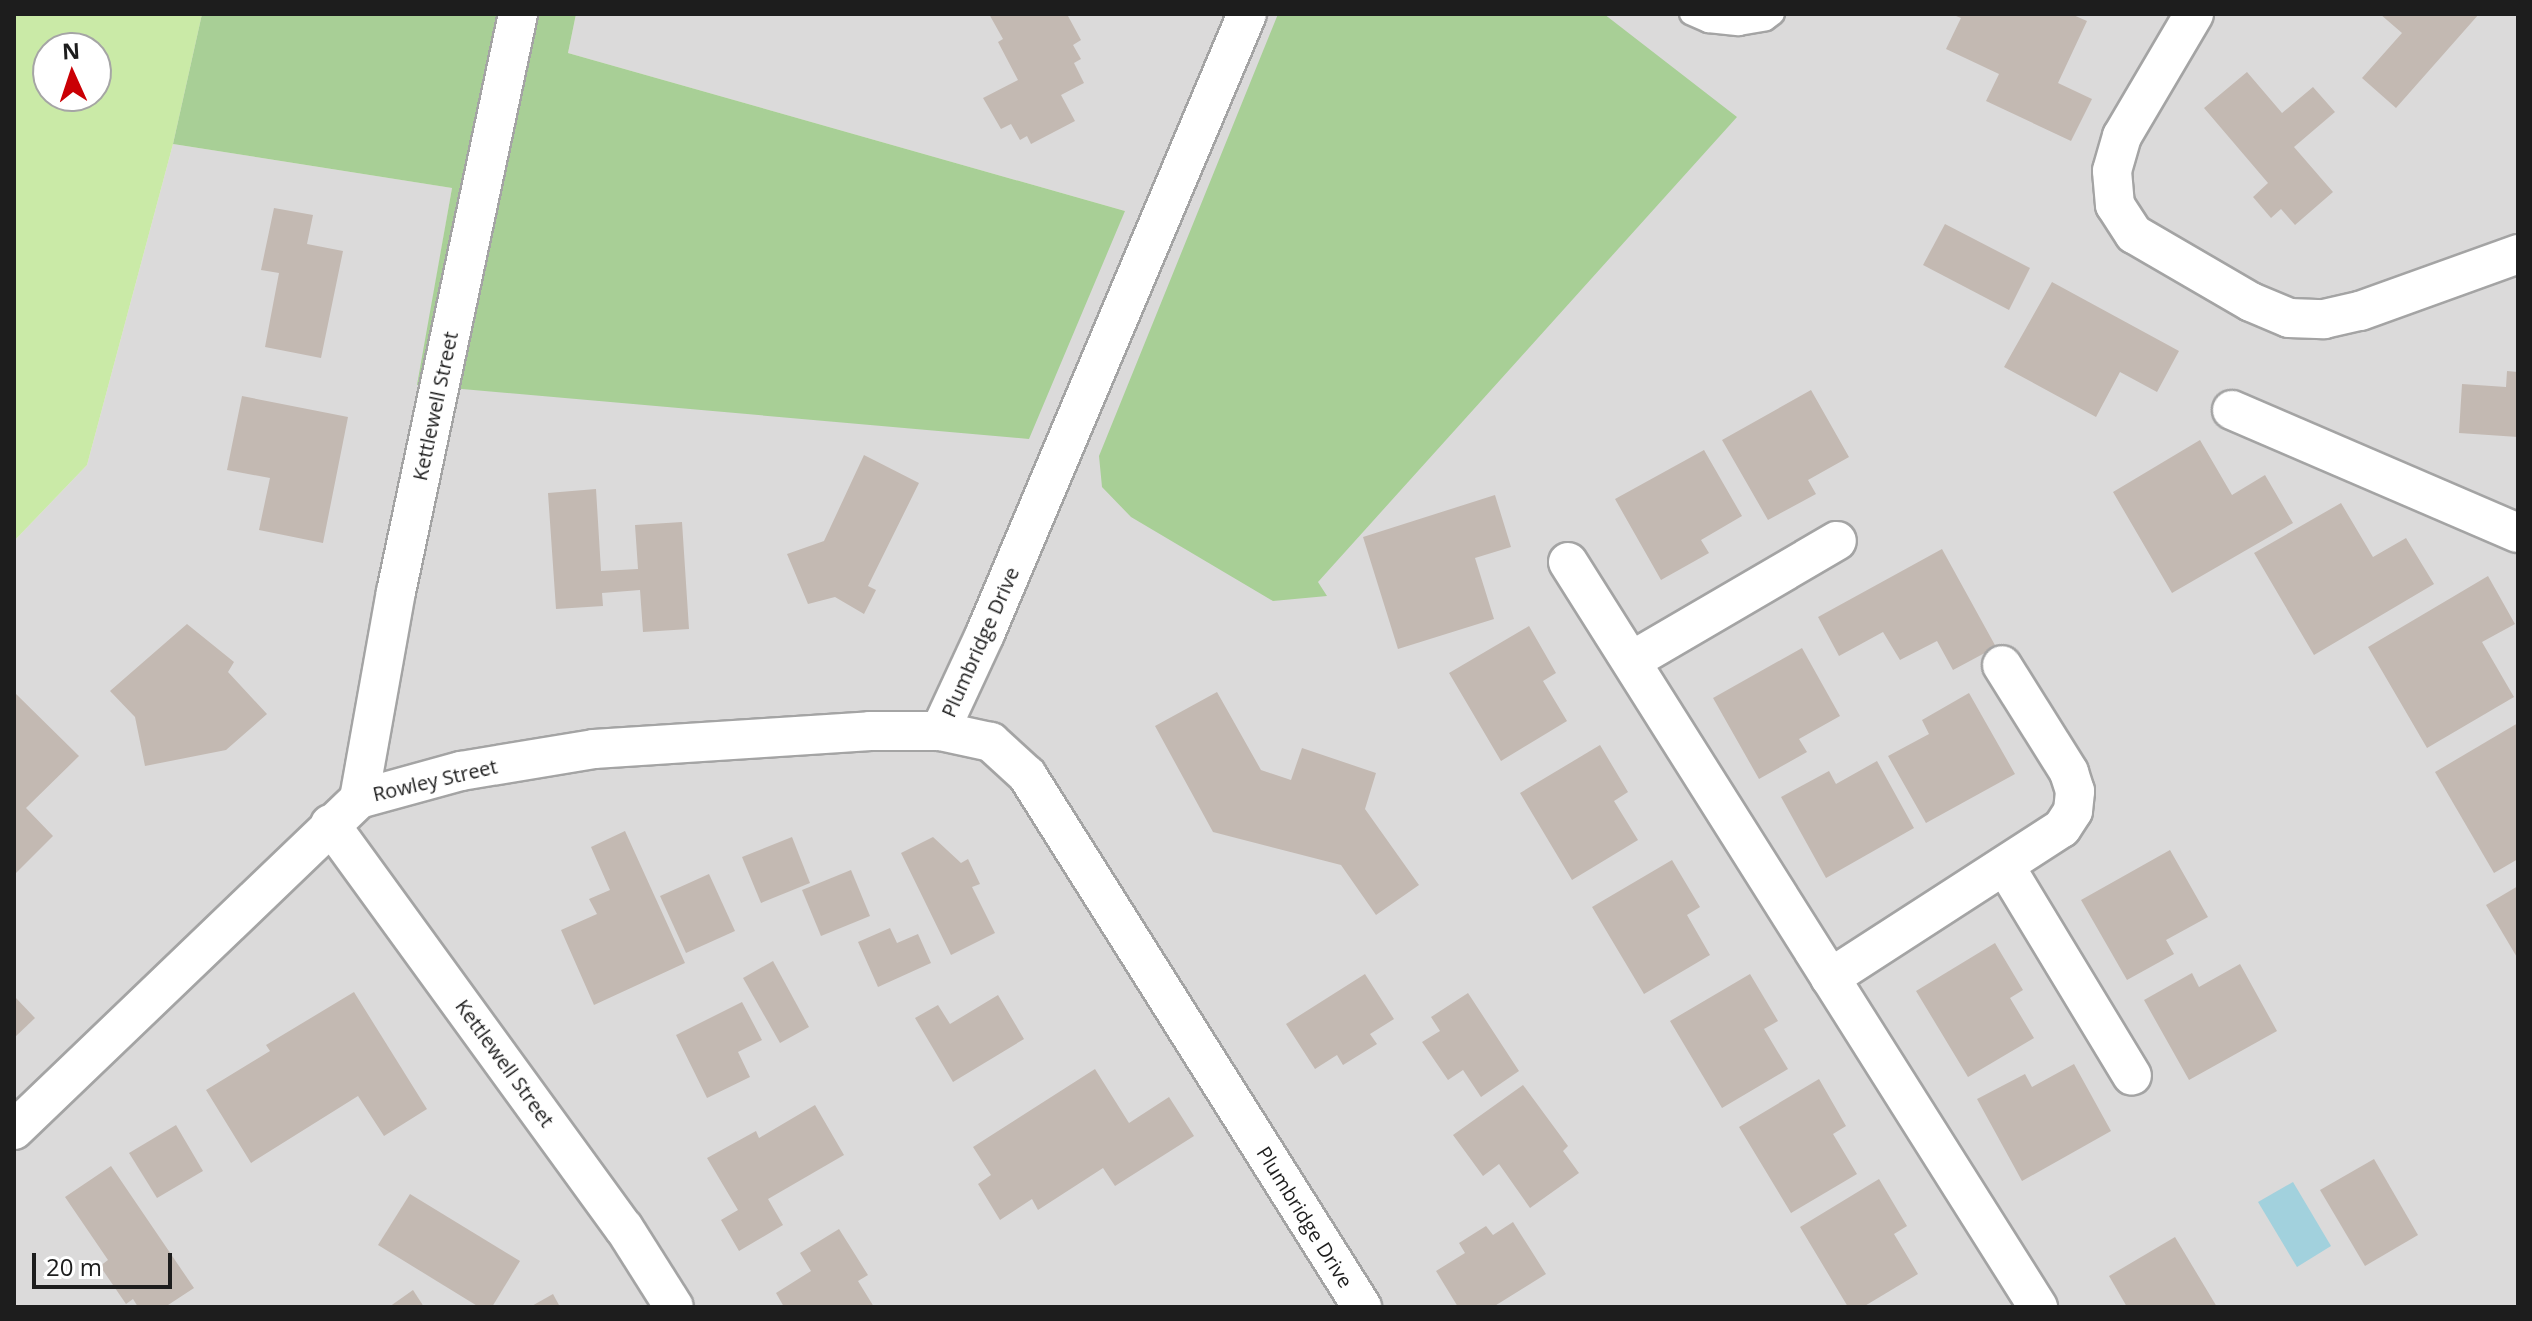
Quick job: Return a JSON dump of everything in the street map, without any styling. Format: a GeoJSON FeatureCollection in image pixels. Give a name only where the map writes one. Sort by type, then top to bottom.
{"type":"FeatureCollection","features":[{"type":"Feature","properties":{"kind":"street","name":"Kettlewell Street"},"geometry":{"type":"LineString","coordinates":[[359,799],[396,592],[518,14]]}},
{"type":"Feature","properties":{"kind":"street","name":"Plumbridge Drive"},"geometry":{"type":"LineString","coordinates":[[1247,14],[991,619],[940,731],[991,742],[1027,775],[1362,1307]]}},
{"type":"Feature","properties":{"kind":"street"},"geometry":{"type":"LineString","coordinates":[[2194,14],[2122,136],[2112,171],[2115,205],[2134,234],[2251,302],[2289,318],[2324,319],[2360,311],[2518,254]]}},
{"type":"Feature","properties":{"kind":"street"},"geometry":{"type":"LineString","coordinates":[[2232,410],[2518,533]]}},
{"type":"Feature","properties":{"kind":"street"},"geometry":{"type":"LineString","coordinates":[[1633,660],[1837,541]]}},
{"type":"Feature","properties":{"kind":"street"},"geometry":{"type":"LineString","coordinates":[[1568,562],[1633,660],[2038,1307]]}},
{"type":"Feature","properties":{"kind":"street"},"geometry":{"type":"LineString","coordinates":[[1830,978],[2062,828],[2073,811],[2075,791],[2069,772],[2002,665]]}},
{"type":"Feature","properties":{"kind":"street","name":"Rowley Street"},"geometry":{"type":"LineString","coordinates":[[14,1130],[359,799],[461,771],[594,749],[854,732],[940,731]]}},
{"type":"Feature","properties":{"kind":"street","name":"Kettlewell Street"},"geometry":{"type":"LineString","coordinates":[[330,824],[624,1228],[674,1307]]}},
{"type":"Feature","properties":{"kind":"street"},"geometry":{"type":"LineString","coordinates":[[2005,866],[2132,1076]]}},
{"type":"Feature","properties":{"kind":"lane"},"geometry":{"type":"LineString","coordinates":[[1690,14],[1708,22],[1739,25],[1766,20],[1774,14]]}},
{"type":"Feature","properties":{"kind":"shaded area"},"geometry":{"type":"Polygon","coordinates":[[[576,14],[2518,14],[2518,1307],[14,1307],[14,541],[87,465],[173,144],[452,188],[418,384],[1125,211],[568,53],[576,14]]]}},
{"type":"Feature","properties":{"kind":"green space"},"geometry":{"type":"Polygon","coordinates":[[[14,14],[202,14],[173,144],[87,465],[14,541],[14,14]]]}},
{"type":"Feature","properties":{"kind":"green space"},"geometry":{"type":"Polygon","coordinates":[[[202,14],[576,14],[568,53],[1125,211],[1029,439],[417,385],[452,188],[173,144],[202,14]]]}},
{"type":"Feature","properties":{"kind":"green space"},"geometry":{"type":"Polygon","coordinates":[[[1278,14],[1604,14],[1737,117],[1318,582],[1327,596],[1273,601],[1131,517],[1102,487],[1099,456],[1278,14]]]}},
{"type":"Feature","properties":{"kind":"water"},"geometry":{"type":"Polygon","coordinates":[[[2293,1182],[2331,1246],[2297,1267],[2258,1202],[2293,1182]]]}},
{"type":"Feature","properties":{"kind":"building"},"geometry":{"type":"Polygon","coordinates":[[[989,14],[1072,14],[1068,16],[1081,40],[1073,45],[1081,59],[1074,63],[1084,83],[1061,95],[1075,121],[1031,144],[1027,136],[1020,140],[1011,124],[1001,129],[983,98],[1018,80],[998,42],[1003,39],[989,14]]]}},
{"type":"Feature","properties":{"kind":"building"},"geometry":{"type":"Polygon","coordinates":[[[1951,14],[2071,14],[2087,21],[2058,83],[2092,99],[2071,141],[1986,101],[1999,74],[1946,49],[1961,18],[1951,14]]]}},
{"type":"Feature","properties":{"kind":"building"},"geometry":{"type":"Polygon","coordinates":[[[2380,14],[2479,14],[2396,108],[2362,78],[2402,33],[2380,14]]]}},
{"type":"Feature","properties":{"kind":"building"},"geometry":{"type":"Polygon","coordinates":[[[2247,72],[2282,113],[2313,87],[2335,112],[2294,147],[2333,192],[2295,225],[2281,209],[2271,218],[2253,197],[2268,183],[2204,108],[2247,72]]]}},
{"type":"Feature","properties":{"kind":"building"},"geometry":{"type":"Polygon","coordinates":[[[274,208],[313,215],[307,244],[343,251],[321,358],[265,347],[279,273],[261,270],[274,208]]]}},
{"type":"Feature","properties":{"kind":"building"},"geometry":{"type":"Polygon","coordinates":[[[1945,224],[2030,268],[2009,310],[1923,265],[1945,224]]]}},
{"type":"Feature","properties":{"kind":"building"},"geometry":{"type":"Polygon","coordinates":[[[2052,282],[2179,351],[2157,392],[2120,372],[2096,417],[2004,367],[2052,282]]]}},
{"type":"Feature","properties":{"kind":"building"},"geometry":{"type":"Polygon","coordinates":[[[2507,371],[2518,372],[2518,437],[2459,433],[2462,384],[2506,387],[2507,371]]]}},
{"type":"Feature","properties":{"kind":"building"},"geometry":{"type":"Polygon","coordinates":[[[1811,390],[1849,457],[1808,480],[1816,494],[1768,520],[1722,440],[1811,390]]]}},
{"type":"Feature","properties":{"kind":"building"},"geometry":{"type":"Polygon","coordinates":[[[242,396],[348,417],[323,543],[259,530],[270,478],[227,470],[242,396]]]}},
{"type":"Feature","properties":{"kind":"building"},"geometry":{"type":"Polygon","coordinates":[[[2200,440],[2232,495],[2265,475],[2293,523],[2172,593],[2113,492],[2200,440]]]}},
{"type":"Feature","properties":{"kind":"building"},"geometry":{"type":"Polygon","coordinates":[[[1704,450],[1742,516],[1701,540],[1709,553],[1661,580],[1615,499],[1704,450]]]}},
{"type":"Feature","properties":{"kind":"building"},"geometry":{"type":"Polygon","coordinates":[[[864,455],[919,483],[868,586],[876,590],[864,614],[835,597],[808,604],[787,554],[824,541],[864,455]]]}},
{"type":"Feature","properties":{"kind":"building"},"geometry":{"type":"Polygon","coordinates":[[[596,489],[601,571],[638,569],[635,525],[682,522],[689,629],[643,632],[640,590],[602,593],[603,606],[556,609],[548,493],[596,489]]]}},
{"type":"Feature","properties":{"kind":"building"},"geometry":{"type":"Polygon","coordinates":[[[1495,495],[1511,547],[1475,558],[1494,619],[1398,649],[1363,537],[1495,495]]]}},
{"type":"Feature","properties":{"kind":"building"},"geometry":{"type":"Polygon","coordinates":[[[2341,503],[2373,557],[2406,538],[2434,584],[2314,655],[2254,553],[2341,503]]]}},
{"type":"Feature","properties":{"kind":"building"},"geometry":{"type":"Polygon","coordinates":[[[1942,549],[1996,647],[1953,670],[1937,641],[1900,660],[1883,632],[1839,656],[1818,617],[1942,549]]]}},
{"type":"Feature","properties":{"kind":"building"},"geometry":{"type":"Polygon","coordinates":[[[2488,576],[2515,624],[2482,642],[2514,697],[2427,748],[2368,647],[2488,576]]]}},
{"type":"Feature","properties":{"kind":"building"},"geometry":{"type":"Polygon","coordinates":[[[187,624],[234,662],[228,672],[267,714],[226,750],[145,766],[135,717],[110,691],[187,624]]]}},
{"type":"Feature","properties":{"kind":"building"},"geometry":{"type":"Polygon","coordinates":[[[1529,626],[1556,673],[1543,681],[1567,721],[1501,761],[1449,673],[1529,626]]]}},
{"type":"Feature","properties":{"kind":"building"},"geometry":{"type":"Polygon","coordinates":[[[1802,648],[1840,716],[1799,739],[1807,752],[1759,779],[1713,698],[1802,648]]]}},
{"type":"Feature","properties":{"kind":"building"},"geometry":{"type":"Polygon","coordinates":[[[14,692],[79,756],[26,808],[53,836],[14,875],[14,692]]]}},
{"type":"Feature","properties":{"kind":"building"},"geometry":{"type":"Polygon","coordinates":[[[1217,692],[1261,770],[1291,780],[1302,748],[1376,773],[1365,809],[1419,885],[1376,915],[1341,865],[1213,832],[1155,726],[1217,692]]]}},
{"type":"Feature","properties":{"kind":"building"},"geometry":{"type":"Polygon","coordinates":[[[1969,693],[2015,774],[1926,823],[1888,756],[1929,734],[1922,720],[1969,693]]]}},
{"type":"Feature","properties":{"kind":"building"},"geometry":{"type":"Polygon","coordinates":[[[2518,723],[2518,859],[2494,873],[2435,772],[2518,723]]]}},
{"type":"Feature","properties":{"kind":"building"},"geometry":{"type":"Polygon","coordinates":[[[1600,745],[1628,792],[1614,801],[1638,840],[1572,880],[1520,793],[1600,745]]]}},
{"type":"Feature","properties":{"kind":"building"},"geometry":{"type":"Polygon","coordinates":[[[1877,761],[1914,828],[1826,878],[1781,797],[1829,771],[1836,784],[1877,761]]]}},
{"type":"Feature","properties":{"kind":"building"},"geometry":{"type":"Polygon","coordinates":[[[625,831],[685,963],[594,1005],[561,930],[597,914],[589,899],[610,890],[591,847],[625,831]]]}},
{"type":"Feature","properties":{"kind":"building"},"geometry":{"type":"Polygon","coordinates":[[[792,837],[810,883],[761,903],[742,857],[792,837]]]}},
{"type":"Feature","properties":{"kind":"building"},"geometry":{"type":"Polygon","coordinates":[[[933,837],[961,863],[968,859],[980,884],[972,887],[995,933],[951,955],[901,853],[933,837]]]}},
{"type":"Feature","properties":{"kind":"building"},"geometry":{"type":"Polygon","coordinates":[[[2170,850],[2208,917],[2166,940],[2174,954],[2127,980],[2081,900],[2170,850]]]}},
{"type":"Feature","properties":{"kind":"building"},"geometry":{"type":"Polygon","coordinates":[[[1672,860],[1700,907],[1687,915],[1710,955],[1644,994],[1592,907],[1672,860]]]}},
{"type":"Feature","properties":{"kind":"building"},"geometry":{"type":"Polygon","coordinates":[[[851,870],[870,916],[821,936],[802,890],[851,870]]]}},
{"type":"Feature","properties":{"kind":"building"},"geometry":{"type":"Polygon","coordinates":[[[709,874],[735,931],[686,953],[660,896],[709,874]]]}},
{"type":"Feature","properties":{"kind":"building"},"geometry":{"type":"Polygon","coordinates":[[[2518,886],[2518,959],[2486,905],[2518,886]]]}},
{"type":"Feature","properties":{"kind":"building"},"geometry":{"type":"Polygon","coordinates":[[[890,928],[897,943],[918,934],[931,963],[878,987],[858,942],[890,928]]]}},
{"type":"Feature","properties":{"kind":"building"},"geometry":{"type":"Polygon","coordinates":[[[1995,943],[2023,990],[2010,998],[2034,1038],[1968,1077],[1916,991],[1995,943]]]}},
{"type":"Feature","properties":{"kind":"building"},"geometry":{"type":"Polygon","coordinates":[[[773,961],[809,1027],[780,1043],[743,978],[773,961]]]}},
{"type":"Feature","properties":{"kind":"building"},"geometry":{"type":"Polygon","coordinates":[[[2240,964],[2277,1031],[2189,1080],[2144,1000],[2192,973],[2199,987],[2240,964]]]}},
{"type":"Feature","properties":{"kind":"building"},"geometry":{"type":"Polygon","coordinates":[[[1365,974],[1394,1019],[1370,1034],[1377,1044],[1343,1065],[1337,1055],[1315,1069],[1286,1024],[1365,974]]]}},
{"type":"Feature","properties":{"kind":"building"},"geometry":{"type":"Polygon","coordinates":[[[1750,974],[1778,1021],[1764,1029],[1788,1069],[1722,1108],[1670,1021],[1750,974]]]}},
{"type":"Feature","properties":{"kind":"building"},"geometry":{"type":"Polygon","coordinates":[[[354,992],[427,1109],[384,1136],[358,1096],[251,1163],[206,1090],[270,1051],[266,1045],[354,992]]]}},
{"type":"Feature","properties":{"kind":"building"},"geometry":{"type":"Polygon","coordinates":[[[1468,993],[1519,1071],[1481,1097],[1463,1070],[1448,1080],[1422,1042],[1440,1031],[1431,1017],[1468,993]]]}},
{"type":"Feature","properties":{"kind":"building"},"geometry":{"type":"Polygon","coordinates":[[[998,995],[1024,1039],[953,1082],[915,1018],[938,1005],[950,1024],[998,995]]]}},
{"type":"Feature","properties":{"kind":"building"},"geometry":{"type":"Polygon","coordinates":[[[14,996],[35,1018],[14,1038],[14,996]]]}},
{"type":"Feature","properties":{"kind":"building"},"geometry":{"type":"Polygon","coordinates":[[[742,1002],[762,1040],[738,1052],[750,1077],[707,1098],[676,1035],[742,1002]]]}},
{"type":"Feature","properties":{"kind":"building"},"geometry":{"type":"Polygon","coordinates":[[[2074,1064],[2111,1131],[2022,1181],[1977,1099],[2025,1074],[2032,1087],[2074,1064]]]}},
{"type":"Feature","properties":{"kind":"building"},"geometry":{"type":"Polygon","coordinates":[[[1095,1069],[1129,1123],[1169,1097],[1194,1136],[1115,1186],[1103,1168],[1038,1210],[1032,1199],[1000,1220],[978,1184],[991,1175],[973,1147],[1095,1069]]]}},
{"type":"Feature","properties":{"kind":"building"},"geometry":{"type":"Polygon","coordinates":[[[1819,1079],[1846,1126],[1833,1134],[1857,1174],[1791,1213],[1739,1127],[1819,1079]]]}},
{"type":"Feature","properties":{"kind":"building"},"geometry":{"type":"Polygon","coordinates":[[[1523,1085],[1568,1146],[1563,1151],[1579,1173],[1530,1208],[1499,1164],[1483,1176],[1453,1135],[1523,1085]]]}},
{"type":"Feature","properties":{"kind":"building"},"geometry":{"type":"Polygon","coordinates":[[[815,1105],[844,1155],[768,1199],[783,1225],[739,1251],[721,1220],[738,1210],[707,1158],[756,1131],[759,1138],[815,1105]]]}},
{"type":"Feature","properties":{"kind":"building"},"geometry":{"type":"Polygon","coordinates":[[[176,1125],[203,1171],[157,1198],[129,1153],[176,1125]]]}},
{"type":"Feature","properties":{"kind":"building"},"geometry":{"type":"Polygon","coordinates":[[[2374,1159],[2418,1235],[2365,1266],[2320,1190],[2374,1159]]]}},
{"type":"Feature","properties":{"kind":"building"},"geometry":{"type":"Polygon","coordinates":[[[111,1166],[194,1288],[165,1307],[138,1307],[133,1299],[126,1304],[100,1266],[108,1260],[65,1197],[111,1166]]]}},
{"type":"Feature","properties":{"kind":"building"},"geometry":{"type":"Polygon","coordinates":[[[1879,1179],[1907,1226],[1894,1234],[1918,1274],[1863,1307],[1848,1307],[1800,1227],[1879,1179]]]}},
{"type":"Feature","properties":{"kind":"building"},"geometry":{"type":"Polygon","coordinates":[[[410,1194],[520,1261],[492,1307],[479,1307],[378,1245],[410,1194]]]}},
{"type":"Feature","properties":{"kind":"building"},"geometry":{"type":"Polygon","coordinates":[[[1513,1222],[1546,1274],[1493,1307],[1458,1307],[1436,1271],[1465,1253],[1459,1243],[1486,1226],[1493,1235],[1513,1222]]]}},
{"type":"Feature","properties":{"kind":"building"},"geometry":{"type":"Polygon","coordinates":[[[839,1229],[868,1275],[858,1281],[874,1307],[784,1307],[776,1293],[811,1271],[800,1253],[839,1229]]]}},
{"type":"Feature","properties":{"kind":"building"},"geometry":{"type":"Polygon","coordinates":[[[2175,1237],[2217,1307],[2127,1307],[2109,1276],[2175,1237]]]}},
{"type":"Feature","properties":{"kind":"building"},"geometry":{"type":"Polygon","coordinates":[[[413,1290],[424,1307],[389,1307],[413,1290]]]}},
{"type":"Feature","properties":{"kind":"building"},"geometry":{"type":"Polygon","coordinates":[[[553,1294],[560,1307],[530,1307],[553,1294]]]}}]}
